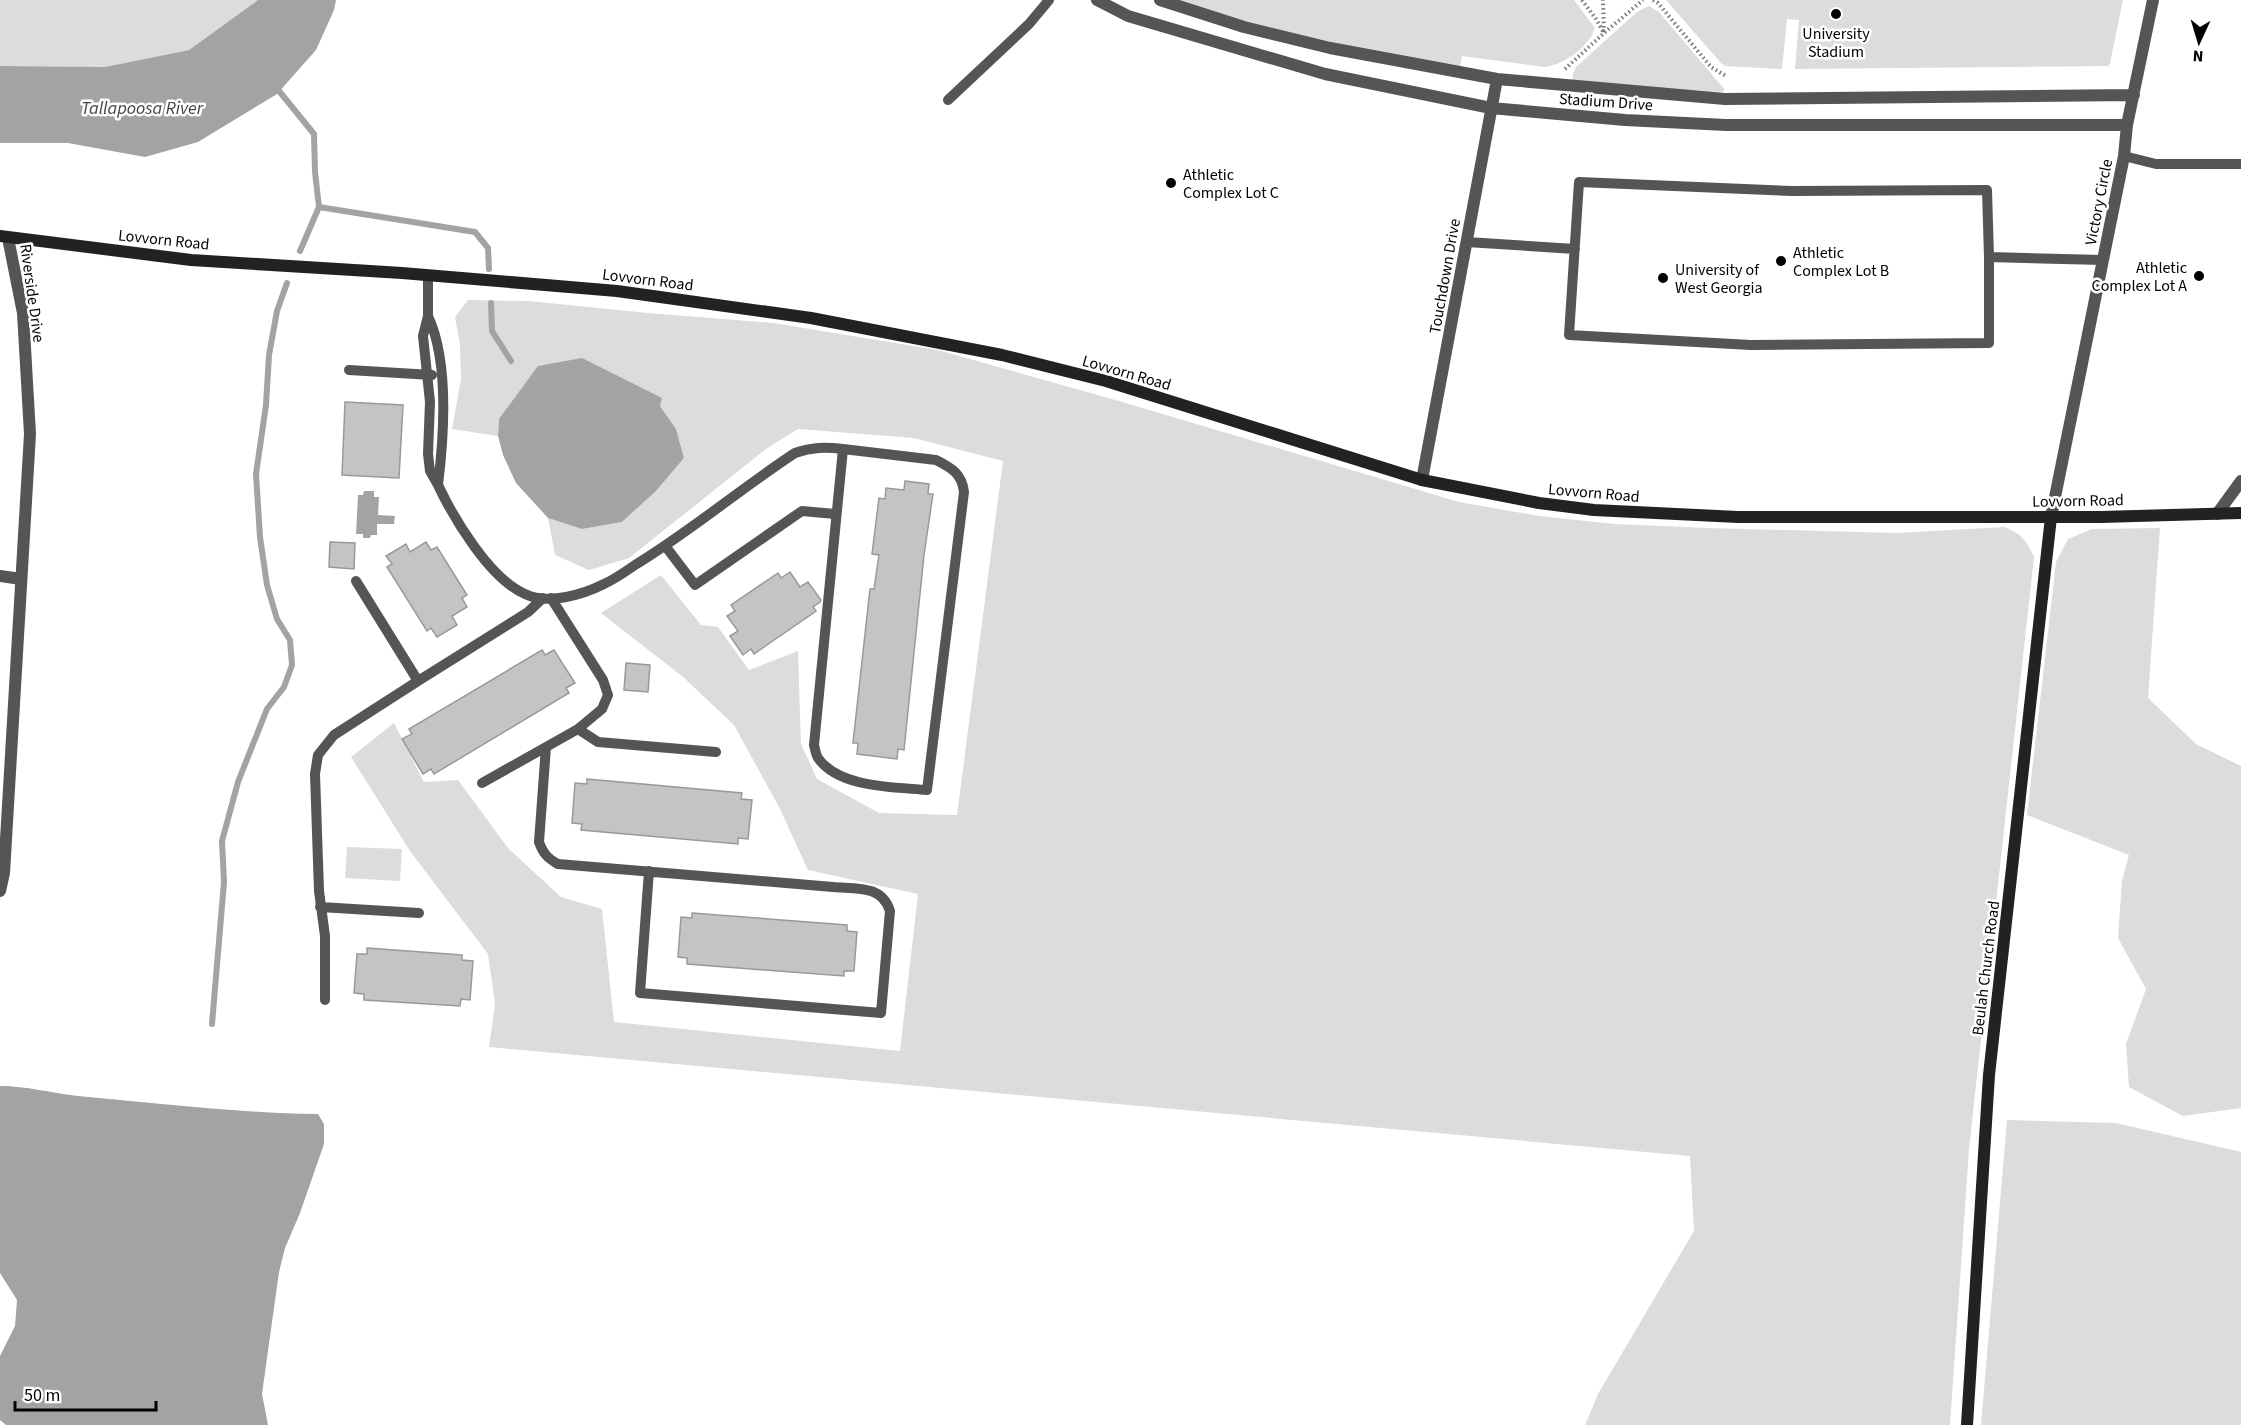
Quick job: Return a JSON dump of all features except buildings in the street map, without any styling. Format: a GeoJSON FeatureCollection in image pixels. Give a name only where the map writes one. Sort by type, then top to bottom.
{"type":"FeatureCollection","features":[{"type":"Feature","properties":{"kind":"street","name":"Stadium Drive"},"geometry":{"type":"LineString","coordinates":[[1097,0],[1128,16],[1325,74],[1491,108],[1626,120],[1726,124],[2127,125]]}},
{"type":"Feature","properties":{"kind":"street","name":"Stadium Drive"},"geometry":{"type":"LineString","coordinates":[[1160,0],[1244,27],[1330,48],[1497,79],[1725,99],[2134,95]]}},
{"type":"Feature","properties":{"kind":"street","name":"Victory Circle"},"geometry":{"type":"LineString","coordinates":[[2051,517],[2153,0]]}},
{"type":"Feature","properties":{"kind":"street","name":"Touchdown Drive"},"geometry":{"type":"LineString","coordinates":[[1422,480],[1497,79]]}},
{"type":"Feature","properties":{"kind":"street","name":"Lovvorn Road"},"geometry":{"type":"LineString","coordinates":[[4,237],[191,260],[428,275],[640,294],[811,318],[1002,355],[1106,381],[1422,480],[1539,503],[1594,510],[1738,517],[2051,517],[2241,513]]}},
{"type":"Feature","properties":{"kind":"street","name":"Riverside Drive"},"geometry":{"type":"LineString","coordinates":[[0,891],[4,873],[30,434],[22,313],[4,237]]}},
{"type":"Feature","properties":{"kind":"street"},"geometry":{"type":"LineString","coordinates":[[2217,514],[2241,481]]}},
{"type":"Feature","properties":{"kind":"street","name":"Beulah Church Road"},"geometry":{"type":"LineString","coordinates":[[1967,1425],[1989,1075],[2051,517]]}},
{"type":"Feature","properties":{"kind":"street"},"geometry":{"type":"LineString","coordinates":[[0,576],[21,579]]}},
{"type":"Feature","properties":{"kind":"lane"},"geometry":{"type":"LineString","coordinates":[[948,100],[1029,24],[1049,0]]}},
{"type":"Feature","properties":{"kind":"lane"},"geometry":{"type":"LineString","coordinates":[[2124,156],[2156,164],[2241,164]]}},
{"type":"Feature","properties":{"kind":"lane"},"geometry":{"type":"LineString","coordinates":[[1579,182],[1792,190],[1987,190],[1989,257],[1989,343],[1751,345],[1569,335],[1579,182]]}},
{"type":"Feature","properties":{"kind":"lane"},"geometry":{"type":"LineString","coordinates":[[1467,242],[1575,249]]}},
{"type":"Feature","properties":{"kind":"lane"},"geometry":{"type":"LineString","coordinates":[[1989,257],[2103,260]]}},
{"type":"Feature","properties":{"kind":"lane"},"geometry":{"type":"LineString","coordinates":[[428,275],[428,316],[423,336],[430,402],[428,454],[430,471],[445,499],[490,569],[526,595],[562,598],[604,585],[666,547],[795,453],[812,447],[843,449],[936,460],[957,473],[963,482],[964,492],[927,790],[864,784],[836,774],[818,758],[814,745],[843,449]]}},
{"type":"Feature","properties":{"kind":"lane"},"geometry":{"type":"LineString","coordinates":[[428,316],[436,334],[442,360],[443,410],[438,485]]}},
{"type":"Feature","properties":{"kind":"lane"},"geometry":{"type":"LineString","coordinates":[[349,369],[442,376]]}},
{"type":"Feature","properties":{"kind":"lane"},"geometry":{"type":"LineString","coordinates":[[666,547],[695,585],[802,511],[835,514]]}},
{"type":"Feature","properties":{"kind":"lane"},"geometry":{"type":"LineString","coordinates":[[356,581],[418,681]]}},
{"type":"Feature","properties":{"kind":"lane"},"geometry":{"type":"LineString","coordinates":[[325,1000],[326,936],[320,907],[315,774],[318,755],[334,735],[547,598]]}},
{"type":"Feature","properties":{"kind":"lane"},"geometry":{"type":"LineString","coordinates":[[482,783],[578,729],[602,709],[608,695],[603,680],[547,598]]}},
{"type":"Feature","properties":{"kind":"lane"},"geometry":{"type":"LineString","coordinates":[[578,729],[598,742],[716,752]]}},
{"type":"Feature","properties":{"kind":"lane"},"geometry":{"type":"LineString","coordinates":[[546,747],[539,842],[542,852],[558,864],[649,871],[861,889],[881,895],[887,900],[890,911],[881,1013],[640,993],[649,871]]}},
{"type":"Feature","properties":{"kind":"lane"},"geometry":{"type":"LineString","coordinates":[[320,907],[419,913]]}},
{"type":"Feature","properties":{"kind":"path"},"geometry":{"type":"LineString","coordinates":[[1582,0],[1604,33]]}},
{"type":"Feature","properties":{"kind":"path"},"geometry":{"type":"LineString","coordinates":[[1603,0],[1604,33]]}},
{"type":"Feature","properties":{"kind":"path"},"geometry":{"type":"LineString","coordinates":[[1560,74],[1644,0]]}},
{"type":"Feature","properties":{"kind":"path"},"geometry":{"type":"LineString","coordinates":[[1653,0],[1658,3],[1711,67],[1726,76]]}},
{"type":"Feature","properties":{"kind":"shaded area"},"geometry":{"type":"Polygon","coordinates":[[[0,0],[258,0],[189,50],[105,67],[0,66],[0,0]]]}},
{"type":"Feature","properties":{"kind":"shaded area"},"geometry":{"type":"Polygon","coordinates":[[[1171,0],[1574,0],[1595,28],[1582,48],[1553,65],[1545,67],[1462,56],[1460,68],[1296,36],[1171,0]]]}},
{"type":"Feature","properties":{"kind":"shaded area"},"geometry":{"type":"Polygon","coordinates":[[[1666,0],[2123,0],[2108,66],[1795,69],[1799,20],[1787,19],[1782,69],[1725,66],[1666,0]]]}},
{"type":"Feature","properties":{"kind":"shaded area"},"geometry":{"type":"Polygon","coordinates":[[[1649,6],[1659,12],[1725,90],[1721,92],[1572,83],[1576,67],[1637,12],[1649,6]]]}},
{"type":"Feature","properties":{"kind":"shaded area"},"geometry":{"type":"Polygon","coordinates":[[[468,300],[529,301],[773,323],[938,350],[1459,502],[1539,516],[1615,524],[1897,533],[2004,527],[2019,535],[2026,542],[2034,557],[1969,1149],[1950,1425],[1585,1425],[1598,1394],[1694,1231],[1690,1156],[489,1047],[495,1004],[488,954],[410,851],[351,757],[394,723],[424,782],[458,780],[508,848],[561,897],[602,909],[614,1022],[900,1051],[918,894],[808,870],[779,807],[734,725],[683,677],[601,613],[661,575],[701,625],[718,627],[749,670],[798,651],[801,744],[817,779],[879,813],[957,815],[1003,461],[914,438],[798,429],[766,449],[629,558],[589,570],[555,555],[548,518],[582,529],[622,522],[656,491],[684,458],[676,429],[660,406],[499,419],[498,436],[452,429],[461,379],[460,345],[455,317],[468,300]]]}},
{"type":"Feature","properties":{"kind":"shaded area"},"geometry":{"type":"Polygon","coordinates":[[[2160,528],[2148,698],[2196,744],[2241,766],[2241,1108],[2183,1116],[2129,1087],[2126,1044],[2146,989],[2118,938],[2122,881],[2129,855],[2027,815],[2056,562],[2068,539],[2092,529],[2160,528]]]}},
{"type":"Feature","properties":{"kind":"shaded area"},"geometry":{"type":"Polygon","coordinates":[[[347,847],[402,849],[400,881],[345,878],[347,847]]]}},
{"type":"Feature","properties":{"kind":"shaded area"},"geometry":{"type":"Polygon","coordinates":[[[2007,1120],[2116,1123],[2241,1152],[2241,1425],[1981,1425],[2007,1120]]]}},
{"type":"Feature","properties":{"kind":"water","name":"Tallapoosa River"},"geometry":{"type":"Polygon","coordinates":[[[258,0],[336,0],[334,10],[316,50],[277,94],[198,142],[145,157],[68,143],[0,143],[0,66],[105,67],[189,50],[258,0]]]}},
{"type":"Feature","properties":{"kind":"water"},"geometry":{"type":"Polygon","coordinates":[[[582,358],[662,398],[660,406],[676,429],[684,458],[656,491],[622,522],[582,529],[548,518],[516,483],[503,455],[498,436],[499,419],[538,366],[582,358]]]}},
{"type":"Feature","properties":{"kind":"water"},"geometry":{"type":"Polygon","coordinates":[[[364,491],[374,491],[374,497],[379,497],[378,515],[395,516],[394,524],[377,524],[377,535],[371,535],[370,538],[363,538],[363,534],[356,534],[358,495],[363,495],[364,491]]]}},
{"type":"Feature","properties":{"kind":"water"},"geometry":{"type":"Polygon","coordinates":[[[0,1086],[198,1107],[318,1114],[324,1124],[324,1144],[285,1248],[279,1272],[262,1394],[268,1425],[6,1425],[0,1420],[0,1356],[15,1326],[17,1300],[0,1273],[0,1086]]]}},
{"type":"Feature","properties":{"kind":"waterway"},"geometry":{"type":"LineString","coordinates":[[275,86],[314,134],[319,207],[300,251]]}},
{"type":"Feature","properties":{"kind":"waterway"},"geometry":{"type":"LineString","coordinates":[[319,207],[475,232],[488,248],[489,269]]}},
{"type":"Feature","properties":{"kind":"waterway"},"geometry":{"type":"LineString","coordinates":[[212,1024],[224,882],[222,841],[238,782],[267,709],[284,687],[292,665],[290,640],[277,619],[267,585],[260,537],[256,474],[266,405],[269,355],[277,311],[287,283]]}},
{"type":"Feature","properties":{"kind":"waterway"},"geometry":{"type":"LineString","coordinates":[[491,303],[492,331],[511,361]]}},
{"type":"Feature","properties":{"kind":"place","name":"University Stadium"},"geometry":{"type":"Point","coordinates":[1836,14]}},
{"type":"Feature","properties":{"kind":"place","name":"Athletic Complex Lot C"},"geometry":{"type":"Point","coordinates":[1171,183]}},
{"type":"Feature","properties":{"kind":"place","name":"Athletic Complex Lot B"},"geometry":{"type":"Point","coordinates":[1781,261]}},
{"type":"Feature","properties":{"kind":"place","name":"Athletic Complex Lot A"},"geometry":{"type":"Point","coordinates":[2199,276]}},
{"type":"Feature","properties":{"kind":"place","name":"University of West Georgia"},"geometry":{"type":"Point","coordinates":[1663,278]}}]}
